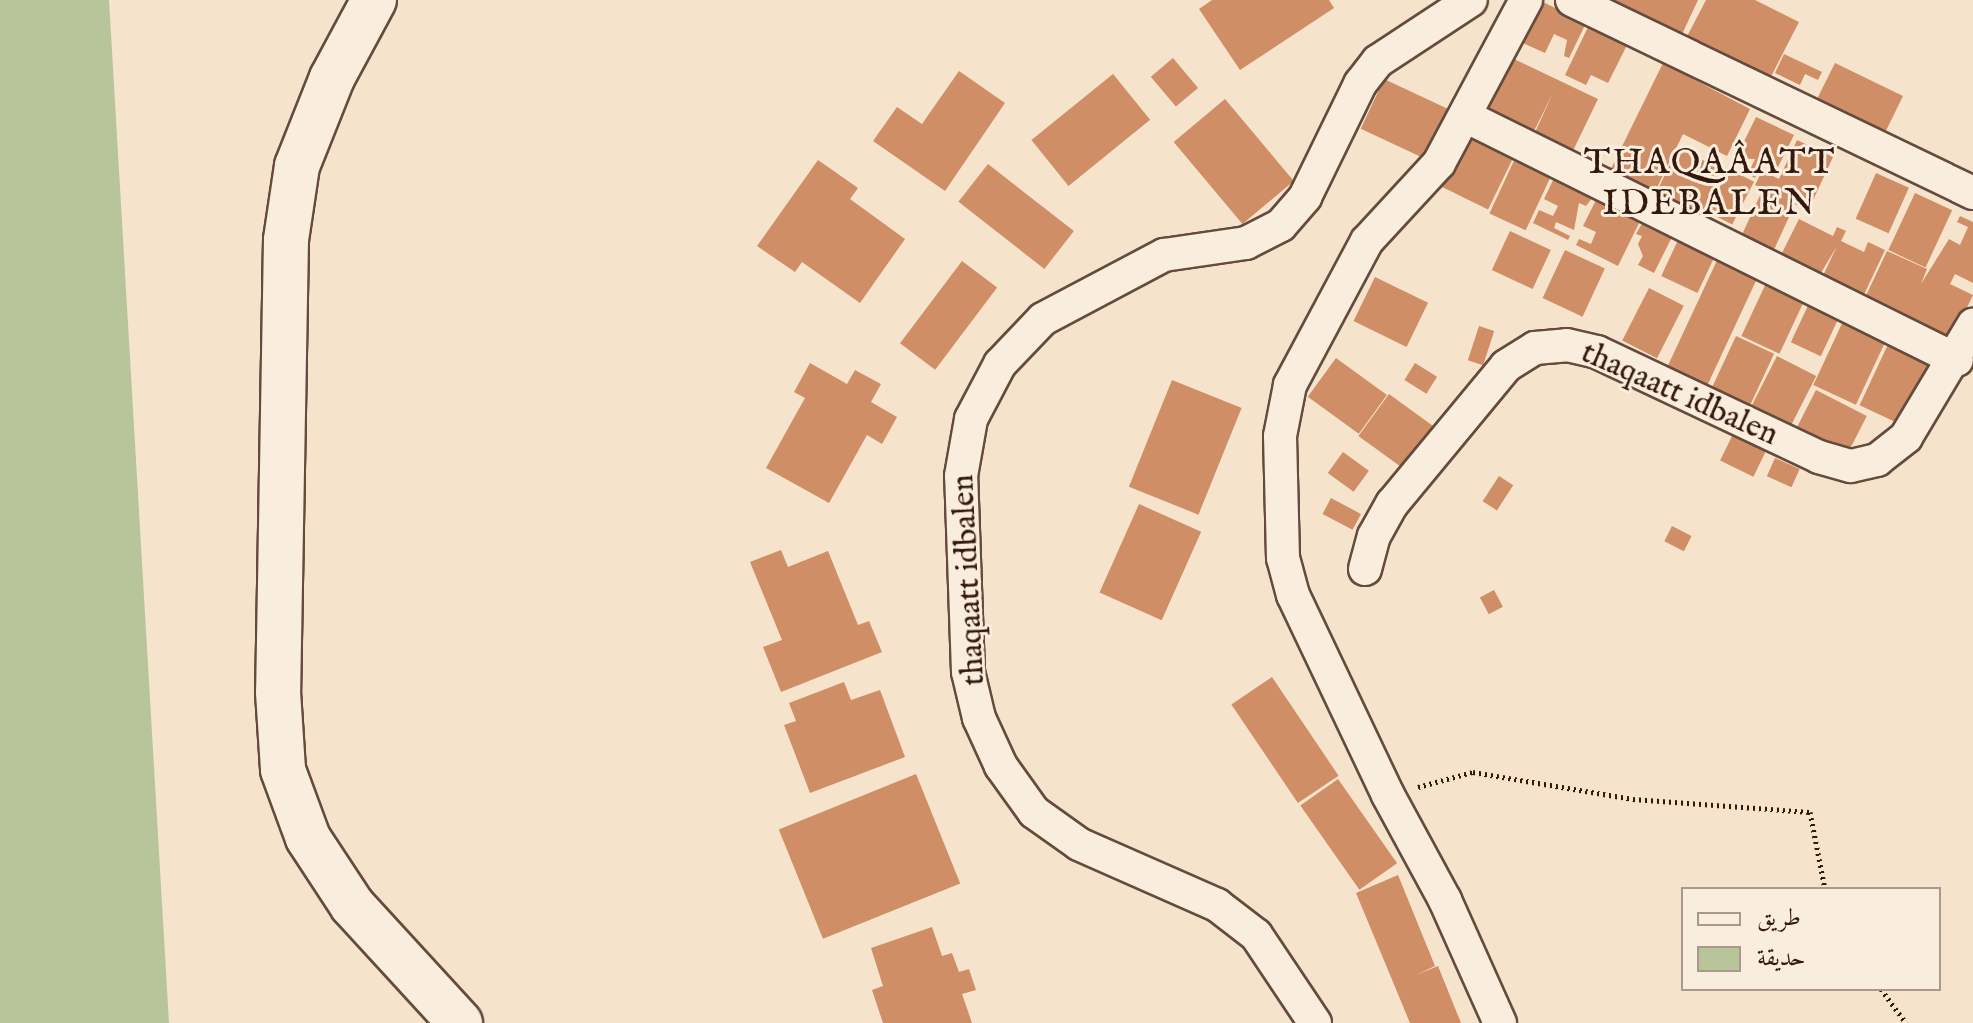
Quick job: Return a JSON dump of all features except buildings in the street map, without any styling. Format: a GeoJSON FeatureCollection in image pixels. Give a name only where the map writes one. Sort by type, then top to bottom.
{"type":"FeatureCollection","features":[{"type":"Feature","properties":{"kind":"main road"},"geometry":{"type":"LineString","coordinates":[[374,0],[332,78],[297,166],[286,240],[278,692],[283,770],[308,838],[352,905],[460,1023]]}},
{"type":"Feature","properties":{"kind":"street","name":"thaqaatt idbalen"},"geometry":{"type":"LineString","coordinates":[[1315,1023],[1256,935],[1217,905],[1079,844],[1034,812],[1001,766],[979,718],[968,672],[961,476],[971,419],[1000,364],[1043,319],[1164,255],[1246,243],[1281,225],[1305,197],[1360,84],[1378,61],[1471,0]]}},
{"type":"Feature","properties":{"kind":"street"},"geometry":{"type":"LineString","coordinates":[[1500,1023],[1445,900],[1388,795],[1293,595],[1283,558],[1281,413],[1290,385],[1367,241],[1387,215],[1427,180],[1465,116],[1526,0]]}},
{"type":"Feature","properties":{"kind":"street"},"geometry":{"type":"LineString","coordinates":[[1572,0],[1973,193]]}},
{"type":"Feature","properties":{"kind":"street"},"geometry":{"type":"LineString","coordinates":[[1465,116],[1957,360]]}},
{"type":"Feature","properties":{"kind":"street","name":"thaqaatt idbalen"},"geometry":{"type":"LineString","coordinates":[[1365,569],[1374,536],[1392,504],[1506,366],[1535,348],[1567,345],[1597,352],[1819,457],[1851,466],[1877,460],[1906,437],[1957,360],[1973,325]]}},
{"type":"Feature","properties":{"kind":"path"},"geometry":{"type":"LineString","coordinates":[[1388,795],[1473,772],[1633,799],[1810,812],[1825,887]]}},
{"type":"Feature","properties":{"kind":"path"},"geometry":{"type":"LineString","coordinates":[[1882,991],[1906,1023]]}},
{"type":"Feature","properties":{"kind":"green space"},"geometry":{"type":"Polygon","coordinates":[[[0,0],[109,0],[169,1023],[0,1023],[0,0]]]}},
{"type":"Feature","properties":{"kind":"district","name":"THAQAÂATT IDEBALEN"},"geometry":{"type":"Point","coordinates":[1710,184]}}]}
